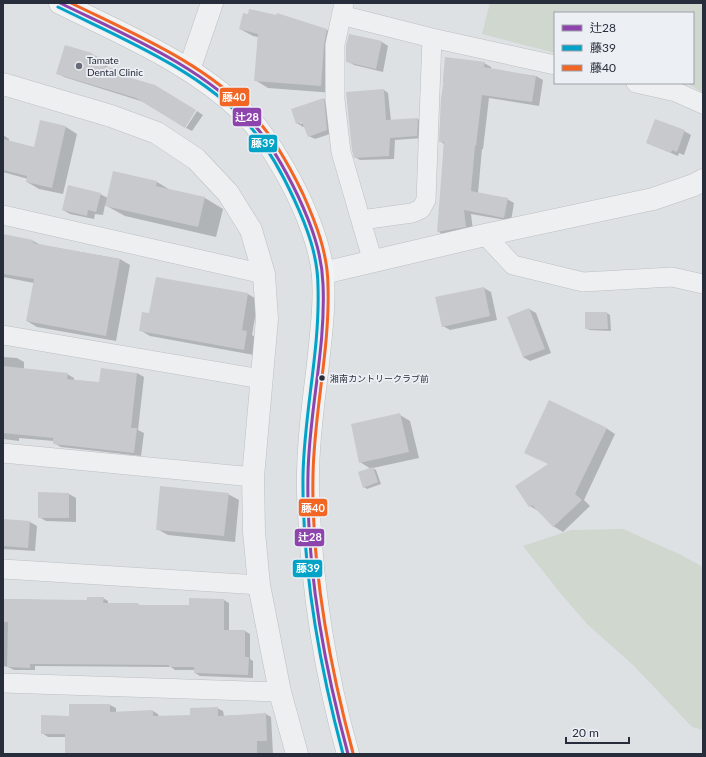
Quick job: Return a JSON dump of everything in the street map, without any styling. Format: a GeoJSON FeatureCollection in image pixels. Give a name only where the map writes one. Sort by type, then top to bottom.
{"type":"FeatureCollection","features":[{"type":"Feature","properties":{"kind":"main road"},"geometry":{"type":"LineString","coordinates":[[60,3],[149,47],[189,70],[218,90],[246,116],[276,154],[299,197],[318,246],[323,273],[323,318],[309,449],[308,491],[311,549],[319,618],[331,684],[348,754]]}},
{"type":"Feature","properties":{"kind":"street"},"geometry":{"type":"LineString","coordinates":[[189,70],[212,3]]}},
{"type":"Feature","properties":{"kind":"street"},"geometry":{"type":"LineString","coordinates":[[373,262],[341,152],[335,100],[335,45],[342,9],[432,38],[554,65]]}},
{"type":"Feature","properties":{"kind":"street"},"geometry":{"type":"LineString","coordinates":[[361,220],[412,213],[421,209],[426,200],[432,38]]}},
{"type":"Feature","properties":{"kind":"street"},"geometry":{"type":"LineString","coordinates":[[3,84],[111,116],[157,133],[196,160],[228,193],[251,230],[264,274],[267,319],[253,477],[254,532],[259,585],[280,692],[297,754]]}},
{"type":"Feature","properties":{"kind":"street"},"geometry":{"type":"LineString","coordinates":[[640,84],[676,92],[703,104]]}},
{"type":"Feature","properties":{"kind":"street"},"geometry":{"type":"LineString","coordinates":[[323,273],[485,235],[653,199],[694,185],[703,180]]}},
{"type":"Feature","properties":{"kind":"street"},"geometry":{"type":"LineString","coordinates":[[3,215],[264,274]]}},
{"type":"Feature","properties":{"kind":"street"},"geometry":{"type":"LineString","coordinates":[[485,235],[513,265],[583,282],[672,277],[703,284]]}},
{"type":"Feature","properties":{"kind":"street"},"geometry":{"type":"LineString","coordinates":[[3,335],[262,379]]}},
{"type":"Feature","properties":{"kind":"street"},"geometry":{"type":"LineString","coordinates":[[3,453],[253,477]]}},
{"type":"Feature","properties":{"kind":"street"},"geometry":{"type":"LineString","coordinates":[[3,569],[259,585]]}},
{"type":"Feature","properties":{"kind":"street"},"geometry":{"type":"LineString","coordinates":[[3,683],[280,692]]}},
{"type":"Feature","properties":{"kind":"shaded area"},"geometry":{"type":"Polygon","coordinates":[[[490,3],[703,3],[703,93],[689,84],[694,84],[694,12],[554,12],[554,53],[482,34],[490,3]]]}},
{"type":"Feature","properties":{"kind":"shaded area"},"geometry":{"type":"Polygon","coordinates":[[[623,529],[679,554],[703,567],[703,730],[692,727],[633,665],[588,625],[523,546],[571,530],[623,529]]]}},
{"type":"Feature","properties":{"kind":"building"},"geometry":{"type":"Polygon","coordinates":[[[249,9],[276,15],[277,13],[327,29],[324,45],[321,86],[254,81],[258,34],[239,29],[243,13],[248,14],[249,9]]]}},
{"type":"Feature","properties":{"kind":"building"},"geometry":{"type":"Polygon","coordinates":[[[349,34],[382,41],[376,69],[346,62],[346,46],[349,34]]]}},
{"type":"Feature","properties":{"kind":"building"},"geometry":{"type":"Polygon","coordinates":[[[65,45],[92,53],[92,55],[102,58],[100,65],[125,72],[124,76],[155,85],[196,110],[185,128],[136,98],[56,74],[65,45]]]}},
{"type":"Feature","properties":{"kind":"building"},"geometry":{"type":"Polygon","coordinates":[[[445,57],[485,62],[484,67],[536,76],[532,102],[482,95],[471,191],[508,198],[504,218],[464,210],[466,227],[437,232],[444,142],[439,142],[445,57]]]}},
{"type":"Feature","properties":{"kind":"building"},"geometry":{"type":"Polygon","coordinates":[[[384,89],[386,120],[418,118],[417,136],[390,138],[389,156],[354,158],[346,92],[384,89]]]}},
{"type":"Feature","properties":{"kind":"building"},"geometry":{"type":"Polygon","coordinates":[[[324,98],[327,130],[308,137],[302,122],[296,124],[291,109],[324,98]]]}},
{"type":"Feature","properties":{"kind":"building"},"geometry":{"type":"Polygon","coordinates":[[[655,119],[685,130],[677,152],[672,150],[671,153],[646,143],[655,119]]]}},
{"type":"Feature","properties":{"kind":"building"},"geometry":{"type":"Polygon","coordinates":[[[40,120],[66,126],[52,188],[26,182],[27,176],[3,170],[3,139],[34,147],[40,120]]]}},
{"type":"Feature","properties":{"kind":"building"},"geometry":{"type":"Polygon","coordinates":[[[113,171],[157,181],[156,186],[205,197],[198,227],[105,206],[113,171]]]}},
{"type":"Feature","properties":{"kind":"building"},"geometry":{"type":"Polygon","coordinates":[[[68,185],[101,193],[96,212],[88,210],[87,216],[62,210],[68,185]]]}},
{"type":"Feature","properties":{"kind":"building"},"geometry":{"type":"Polygon","coordinates":[[[3,234],[33,240],[33,243],[120,259],[106,336],[26,321],[34,279],[3,274],[3,234]]]}},
{"type":"Feature","properties":{"kind":"building"},"geometry":{"type":"Polygon","coordinates":[[[156,277],[248,293],[242,330],[247,331],[244,350],[139,331],[142,312],[149,313],[156,277]]]}},
{"type":"Feature","properties":{"kind":"building"},"geometry":{"type":"Polygon","coordinates":[[[484,287],[490,316],[442,327],[435,297],[484,287]]]}},
{"type":"Feature","properties":{"kind":"building"},"geometry":{"type":"Polygon","coordinates":[[[529,308],[545,349],[523,357],[507,317],[529,308]]]}},
{"type":"Feature","properties":{"kind":"building"},"geometry":{"type":"Polygon","coordinates":[[[585,312],[607,312],[608,329],[585,329],[585,312]]]}},
{"type":"Feature","properties":{"kind":"building"},"geometry":{"type":"Polygon","coordinates":[[[3,366],[68,373],[67,379],[99,382],[101,368],[137,373],[131,428],[137,428],[134,453],[53,444],[53,438],[3,433],[3,366]]]}},
{"type":"Feature","properties":{"kind":"building"},"geometry":{"type":"Polygon","coordinates":[[[549,400],[607,428],[575,494],[582,500],[553,527],[532,505],[529,507],[515,486],[548,464],[524,453],[549,400]]]}},
{"type":"Feature","properties":{"kind":"building"},"geometry":{"type":"Polygon","coordinates":[[[400,413],[409,452],[359,463],[351,424],[400,413]]]}},
{"type":"Feature","properties":{"kind":"building"},"geometry":{"type":"Polygon","coordinates":[[[373,467],[378,482],[363,488],[358,472],[373,467]]]}},
{"type":"Feature","properties":{"kind":"building"},"geometry":{"type":"Polygon","coordinates":[[[160,486],[229,493],[224,536],[156,530],[160,486]]]}},
{"type":"Feature","properties":{"kind":"building"},"geometry":{"type":"Polygon","coordinates":[[[38,492],[69,493],[69,518],[38,518],[38,492]]]}},
{"type":"Feature","properties":{"kind":"building"},"geometry":{"type":"Polygon","coordinates":[[[3,519],[30,521],[28,548],[3,546],[3,519]]]}},
{"type":"Feature","properties":{"kind":"building"},"geometry":{"type":"Polygon","coordinates":[[[87,597],[104,597],[103,603],[138,603],[138,605],[189,605],[189,598],[224,599],[224,630],[245,630],[245,657],[249,657],[248,675],[194,673],[194,667],[169,667],[169,665],[30,664],[30,668],[7,667],[8,622],[3,622],[3,599],[87,600],[87,597]]]}},
{"type":"Feature","properties":{"kind":"building"},"geometry":{"type":"Polygon","coordinates":[[[69,704],[110,704],[110,712],[153,710],[153,716],[190,715],[190,708],[218,707],[218,716],[266,713],[267,741],[257,741],[257,754],[65,754],[65,734],[41,734],[41,715],[69,716],[69,704]]]}},
{"type":"Feature","properties":{"kind":"transit line","name":"辻28"},"geometry":{"type":"LineString","coordinates":[[60,3],[162,53],[210,84],[232,102],[258,129],[271,147],[288,176],[307,217],[318,250],[323,284],[320,356],[309,450],[308,509],[310,544],[313,580],[324,651],[348,754]]}},
{"type":"Feature","properties":{"kind":"transit line","name":"藤40"},"geometry":{"type":"LineString","coordinates":[[71,3],[168,51],[214,80],[235,97],[254,116],[275,143],[298,184],[312,216],[324,250],[328,286],[327,333],[314,451],[313,510],[315,545],[318,580],[329,650],[353,753]]}},
{"type":"Feature","properties":{"kind":"transit line","name":"藤39"},"geometry":{"type":"LineString","coordinates":[[58,7],[159,57],[184,72],[229,105],[255,132],[274,160],[303,220],[311,242],[318,275],[317,335],[304,452],[303,511],[305,546],[314,616],[326,686],[343,754]]}},
{"type":"Feature","properties":{"kind":"place","name":"Tamate Dental Clinic"},"geometry":{"type":"Point","coordinates":[79,66]}},
{"type":"Feature","properties":{"kind":"place","name":"湘南カントリークラブ前"},"geometry":{"type":"Point","coordinates":[322,378]}}]}
